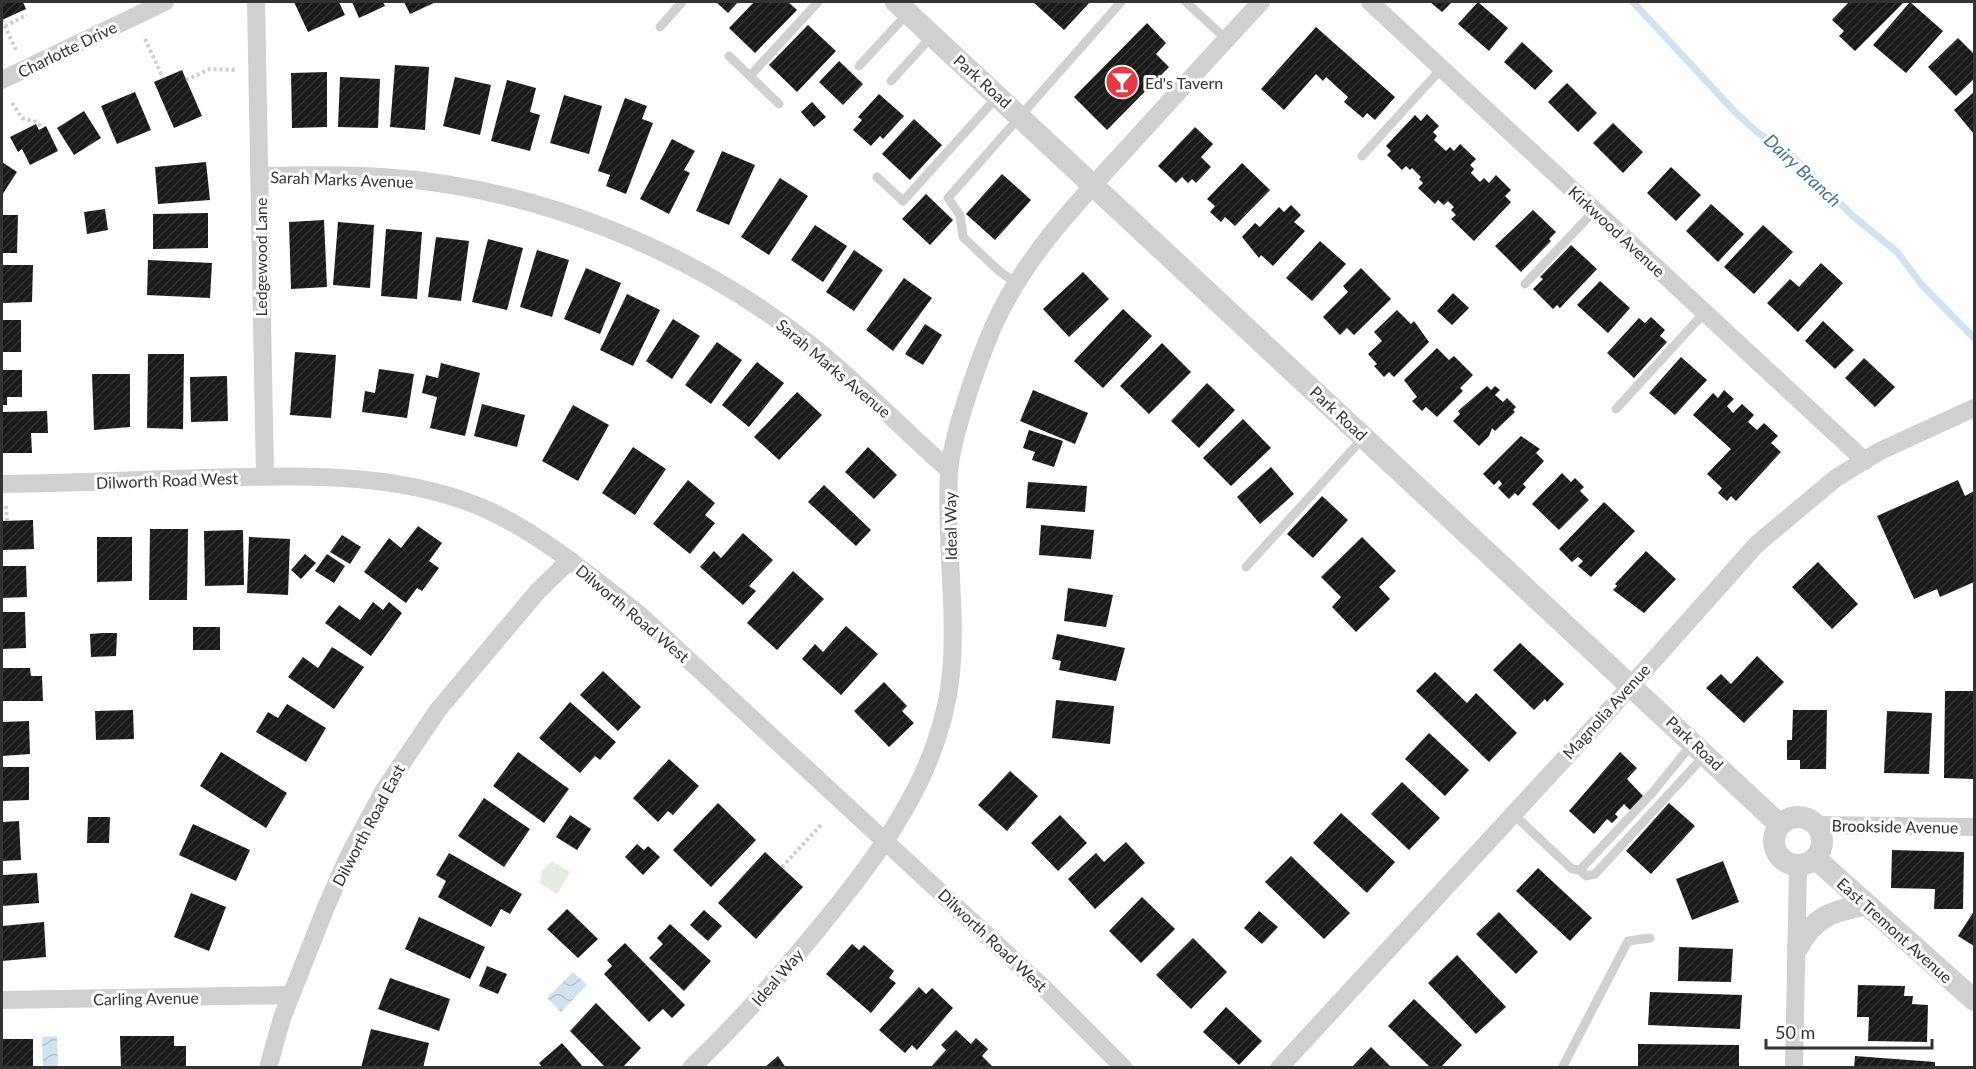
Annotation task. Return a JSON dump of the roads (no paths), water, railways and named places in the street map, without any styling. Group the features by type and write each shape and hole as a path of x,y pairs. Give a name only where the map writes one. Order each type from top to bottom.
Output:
{"street":[{"name":"Charlotte Drive","path":"2,80 165,2"},
{"name":"Ledgewood Lane","path":"256,2 265,477"},
{"name":"Ideal Way","path":"691,1068 779,977 867,869 887,841 916,791 934,746 946,702 954,627 949,470 981,357 1016,282 1053,230 1262,2"},
{"name":"Kirkwood Avenue","path":"1370,2 1865,461"},
{"name":"Park Road","path":"903,6 1780,825"},
{"name":"Sarah Marks Avenue","path":"260,176 384,177 452,186 523,201 626,236 720,283 781,322 869,394 949,470"},
{"name":"Magnolia Avenue","path":"1279,1068 1757,544 1836,478 1865,461 1974,408"},
{"name":"Dilworth Road West","path":"2,484 265,477 359,480 394,484 447,496 496,514 570,560 640,615 1079,1020 1124,1068"},
{"name":"Dilworth Road East","path":"268,1068 291,995 348,857 404,758 438,710 533,597 570,560"},
{"path":"1794,1068 1798,947 1807,862 1823,842 1816,825 1810,820 1795,817 1780,825 1774,842 1776,851 1789,864 1807,862"},
{"name":"Brookside Avenue","path":"1816,825 1974,827"},
{"name":"East Tremont Avenue","path":"1807,862 1865,905 1974,1000"},
{"path":"1798,947 1808,927 1822,918 1845,908 1865,905"},
{"name":"Carling Avenue","path":"2,1000 291,995"}],"lane":[{"path":"660,27 682,2"},
{"path":"750,76 818,2"},
{"path":"1016,282 999,271 963,237 960,215 948,198 1121,2"},
{"path":"1186,2 1226,39"},
{"path":"859,66 903,6"},
{"path":"891,81 933,35"},
{"path":"729,57 779,104"},
{"path":"1362,156 1442,68"},
{"path":"877,177 903,201 999,96"},
{"path":"1525,284 1594,210"},
{"path":"1616,410 1705,312"},
{"path":"1246,567 1365,437"},
{"path":"1580,870 1653,792 1700,748"},
{"path":"1513,814 1572,869 1580,870 1586,876 1595,874 1700,748"},
{"path":"1562,1068 1628,940 1650,938"}],"water":[{"path":"573,972 587,985 561,1012 547,998"},
{"path":"57,1036 58,1067 43,1067 42,1037"}],"waterway":[{"name":"Dairy Branch","path":"1633,2 1734,111 1758,133 1787,151 1853,216 1897,252 1922,285 1974,338"}],"place":[{"name":"Ed's Tavern","path":"1122,82"}]}
